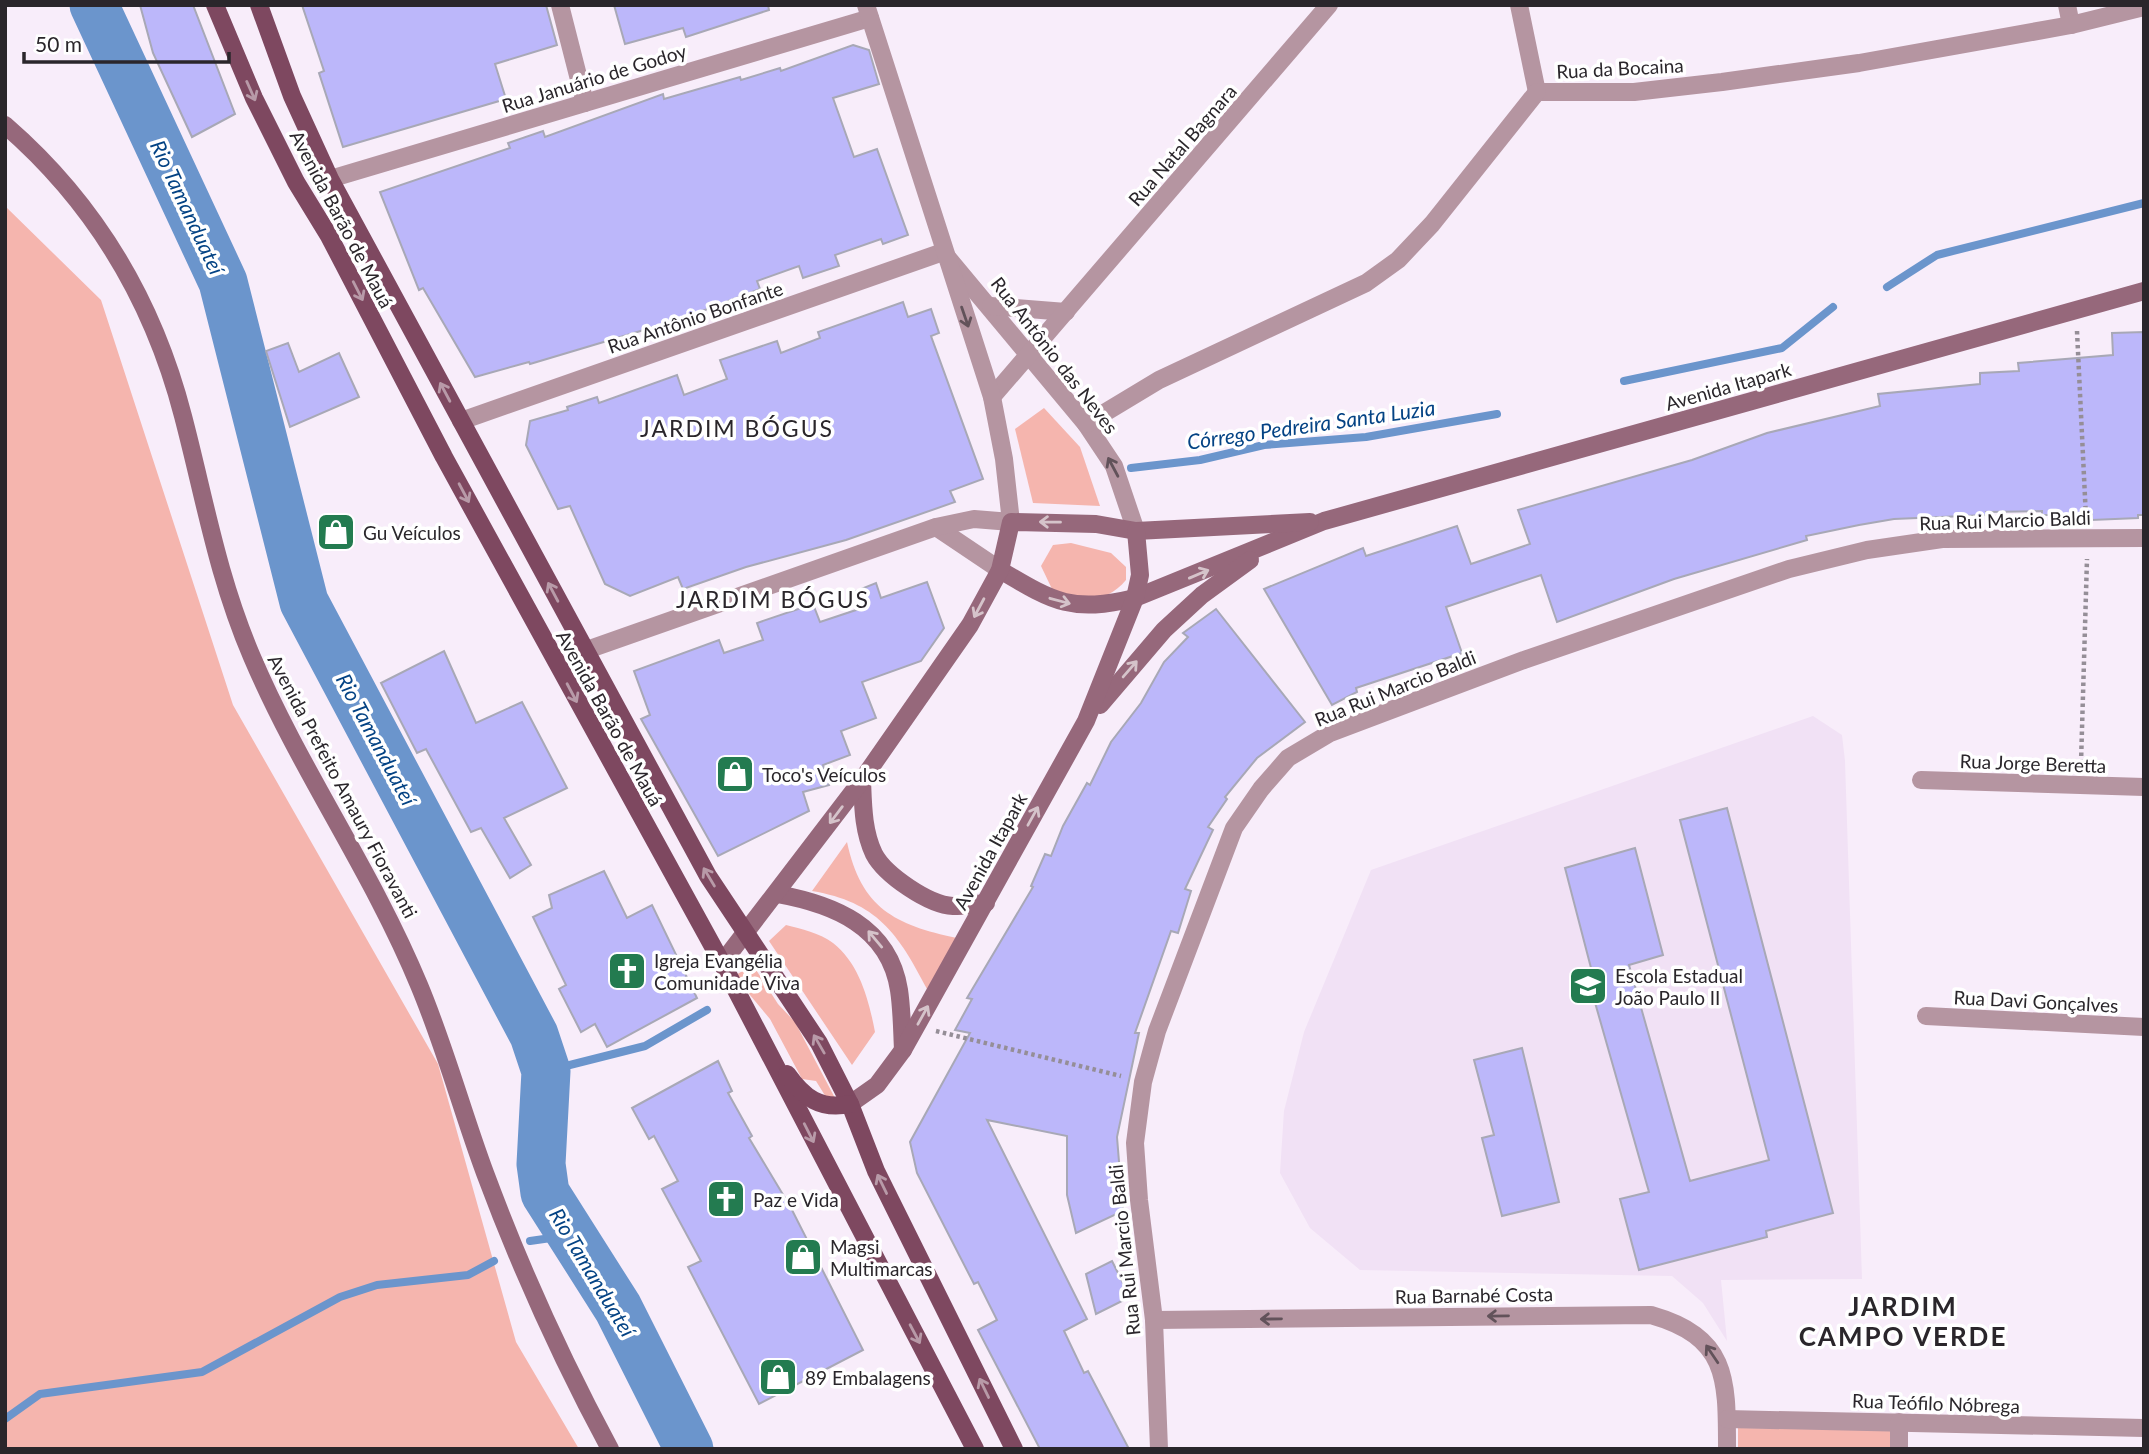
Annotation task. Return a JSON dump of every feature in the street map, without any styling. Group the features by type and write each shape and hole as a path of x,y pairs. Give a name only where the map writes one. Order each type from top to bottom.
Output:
{"main road":[{"name":"Avenida Barão de Mauá","path":"215,5 254,98 296,182 329,236 444,457 722,963 975,1449"},
{"name":"Avenida Barão de Mauá","path":"259,5 292,96 330,179 708,876 819,1042 850,1104 876,1171 1014,1449"},
{"name":"Avenida Prefeito Amaury Fioravanti","path":"5,125 34,149 85,205 119,258 141,303 183,414 203,508 224,584 251,656 282,722 395,929 425,1000 484,1171 517,1254 610,1449"},
{"name":"Avenida Itapark","path":"1000,570 1046,598 1077,606 1106,605 1135,598 1324,521 2144,290"},
{"name":"Avenida Itapark","path":"1012,522 1096,524 1136,531 1324,521"},
{"path":"722,963 862,780 970,625 1000,570 1012,522"},
{"name":"Avenida Itapark","path":"850,1104 877,1085 903,1050 1086,721 1135,598 1140,575 1136,531"},
{"path":"1086,721 1164,630 1202,595 1271,544"},
{"path":"862,780 864,822 875,855 898,881 925,897 951,906 986,903"},
{"path":"777,894 812,901 839,911 866,929 888,956 899,988 903,1050"},
{"path":"758,1034 807,1098 834,1108 850,1104"}],"street":[{"path":"560,5 585,103"},
{"path":"1308,5 1312,26"},
{"name":"Rua Natal Bagnara","path":"992,397 1329,5"},
{"path":"1519,5 1537,92"},
{"path":"2067,5 2071,25"},
{"name":"Rua da Bocaina","path":"1086,424 1159,380 1366,283 1398,260 1432,224 1537,92 1634,92 1859,63 2071,25 2144,7"},
{"name":"Rua Januário de Godoy","path":"330,179 585,103 868,12"},
{"name":"Rua Antônio das Neves","path":"868,12 943,252 992,397 1012,522"},
{"name":"Rua Antônio das Neves","path":"943,252 991,306 1086,424 1114,466 1136,531"},
{"name":"Rua Antônio Bonfante","path":"461,421 943,252"},
{"path":"991,306 1066,312"},
{"path":"584,651 936,527 974,519 1012,522"},
{"path":"936,527 1000,570"},
{"name":"Rua Rui Marcio Baldi","path":"1160,1449 1154,1321 1135,1143 1143,1082 1157,1031 1234,828 1261,789 1288,758 1330,733 1524,660 1789,569 1867,550 1942,539 2144,538"},
{"name":"Rua Jorge Beretta","path":"1922,780 2144,787"},
{"name":"Rua Davi Gonçalves","path":"1926,1016 2144,1027"},
{"name":"Rua Barnabé Costa","path":"1154,1321 1651,1315 1676,1322 1697,1336 1711,1351 1723,1372 1727,1449"},
{"name":"Rua Teófilo Nóbrega","path":"1727,1419 2144,1428"},
{"path":"1899,1422 1899,1449"}],"path":[{"path":"2076,310 2087,538 2081,785"},
{"path":"917,1026 1143,1082"}],"shaded area":[{"path":"5,206 101,300 233,705 438,1064 516,1342 579,1449 5,1449"},
{"path":"1044,408 1080,447 1100,506 1033,503 1015,429"},
{"path":"1071,543 1111,553 1126,567 1126,580 1109,594 1100,597 1082,598 1052,589 1041,566 1053,545"},
{"name":"Escola Estadual João Paulo II","path":"1813,716 1842,735 1845,761 1862,1279 1721,1280 1727,1341 1703,1303 1672,1276 1360,1270 1310,1228 1280,1173 1284,1111 1304,1032 1371,870"},
{"path":"847,842 861,883 884,910 916,927 957,938 927,989 906,952 883,923 853,903 812,891"},
{"path":"786,925 833,943 857,972 870,1008 875,1032 852,1065 769,941"},
{"path":"753,965 778,1004 795,1022 836,1100 829,1102 816,1081 802,1079 770,1019 734,976"},
{"path":"1738,1428 1894,1429 1894,1449 1738,1449"}],"building":[{"path":"140,5 193,5 235,114 192,137 153,53"},
{"path":"302,5 546,5 557,45 495,64 506,99 343,147 319,73 324,71"},
{"path":"614,5 768,5 769,10 686,37 683,28 625,44"},
{"path":"853,45 869,50 879,84 833,98 854,157 877,149 908,235 883,244 881,239 835,255 839,266 803,278 799,266 757,281 760,289 684,318 530,364 529,362 475,377 423,288 419,290 380,192 510,148 508,143 543,131 545,137 663,94 664,99 740,77 741,80 780,68 781,71"},
{"path":"903,302 908,317 931,309 939,333 931,336 983,479 950,491 955,502 846,540 746,567 683,589 678,577 630,596 605,584 570,506 558,509 526,445 530,421 568,410 567,407 597,397 599,403 677,375 684,395 727,379 720,360 777,341 781,353 820,338 818,332"},
{"path":"2144,332 2144,515 2138,515 2138,518 2092,520 2092,515 2042,515 2042,511 1986,512 1987,515 1894,519 1859,525 1806,536 1807,540 1674,579 1557,622 1541,575 1446,607 1462,653 1356,688 1357,692 1332,705 1264,589 1363,548 1366,556 1457,526 1471,564 1530,544 1518,510 1692,460 1767,433 1880,406 1878,394 1980,384 1980,373 2019,371 2018,363 2113,355 2112,333"},
{"path":"288,343 299,372 339,353 359,397 290,427 266,351"},
{"path":"927,582 944,628 921,661 862,682 876,718 841,731 850,755 823,765 829,785 803,792 809,811 718,856 641,719 650,715 634,671 719,640 724,653 763,640 757,623 813,604 820,622 862,608 856,591 876,583 881,598"},
{"path":"1216,609 1305,722 1257,758 1225,797 1227,799 1208,827 1213,830 1185,889 1191,891 1178,933 1171,931 1135,1033 1139,1033 1117,1137 1123,1211 1076,1233 1067,1195 1067,1136 987,1120 1087,1319 1064,1331 1084,1373 1088,1371 1129,1449 1040,1449 978,1330 997,1320 978,1282 974,1284 917,1173 910,1142 970,1033 955,1030 972,999 967,998 1033,887 1031,886 1045,854 1051,856 1063,826 1087,783 1090,785 1111,742 1141,703 1164,662 1188,637 1183,633"},
{"path":"444,651 476,723 522,702 567,788 504,818 531,865 510,878 481,828 471,832 426,749 417,753 381,683"},
{"path":"1727,808 1833,1213 1766,1231 1767,1237 1639,1270 1620,1199 1649,1192 1592,992 1597,991 1565,868 1635,848 1663,955 1629,965 1690,1181 1769,1160 1680,820"},
{"path":"604,871 627,918 652,905 697,998 607,1047 595,1024 581,1032 559,989 566,985 533,917 552,908 549,895"},
{"path":"1522,1048 1559,1202 1502,1216 1482,1138 1494,1135 1474,1060"},
{"path":"718,1061 732,1091 728,1093 752,1136 749,1138 791,1208 863,1350 759,1404 688,1267 701,1261 662,1189 678,1181 654,1136 649,1139 632,1108"},
{"path":"1112,1261 1130,1297 1096,1314 1086,1274"}],"waterway":[{"name":"Rio Tamanduateí","path":"94,5 223,282 304,602 534,1035 546,1071 541,1164 545,1193 618,1308 689,1449"},
{"name":"Córrego Pedreira Santa Luzia","path":"1887,287 1937,255 2144,203"},
{"name":"Córrego Pedreira Santa Luzia","path":"1624,381 1782,348 1833,307"},
{"name":"Córrego Pedreira Santa Luzia","path":"1131,468 1200,460 1264,445 1366,437 1497,414"},
{"name":"Córrego Pedreira Santa Luzia","path":"546,1071 645,1046 707,1010"},
{"path":"530,1241 572,1235"},
{"path":"5,1419 40,1394 202,1372 340,1297 377,1285 468,1275 494,1261"}],"place":[{"name":"Gu Veículos","path":"336,532"},
{"name":"Toco's Veículos","path":"735,774"},
{"name":"Igreja Evangélia Comunidade Viva","path":"627,971"},
{"name":"Escola Estadual João Paulo II","path":"1588,986"},
{"name":"Paz e Vida","path":"726,1199"},
{"name":"Magsi Multimarcas","path":"803,1257"},
{"name":"89 Embalagens","path":"778,1377"}],"district":[{"name":"JARDIM BÓGUS","path":"737,428"},
{"name":"JARDIM BÓGUS","path":"773,599"},
{"name":"JARDIM CAMPO VERDE","path":"1903,1321"}]}
